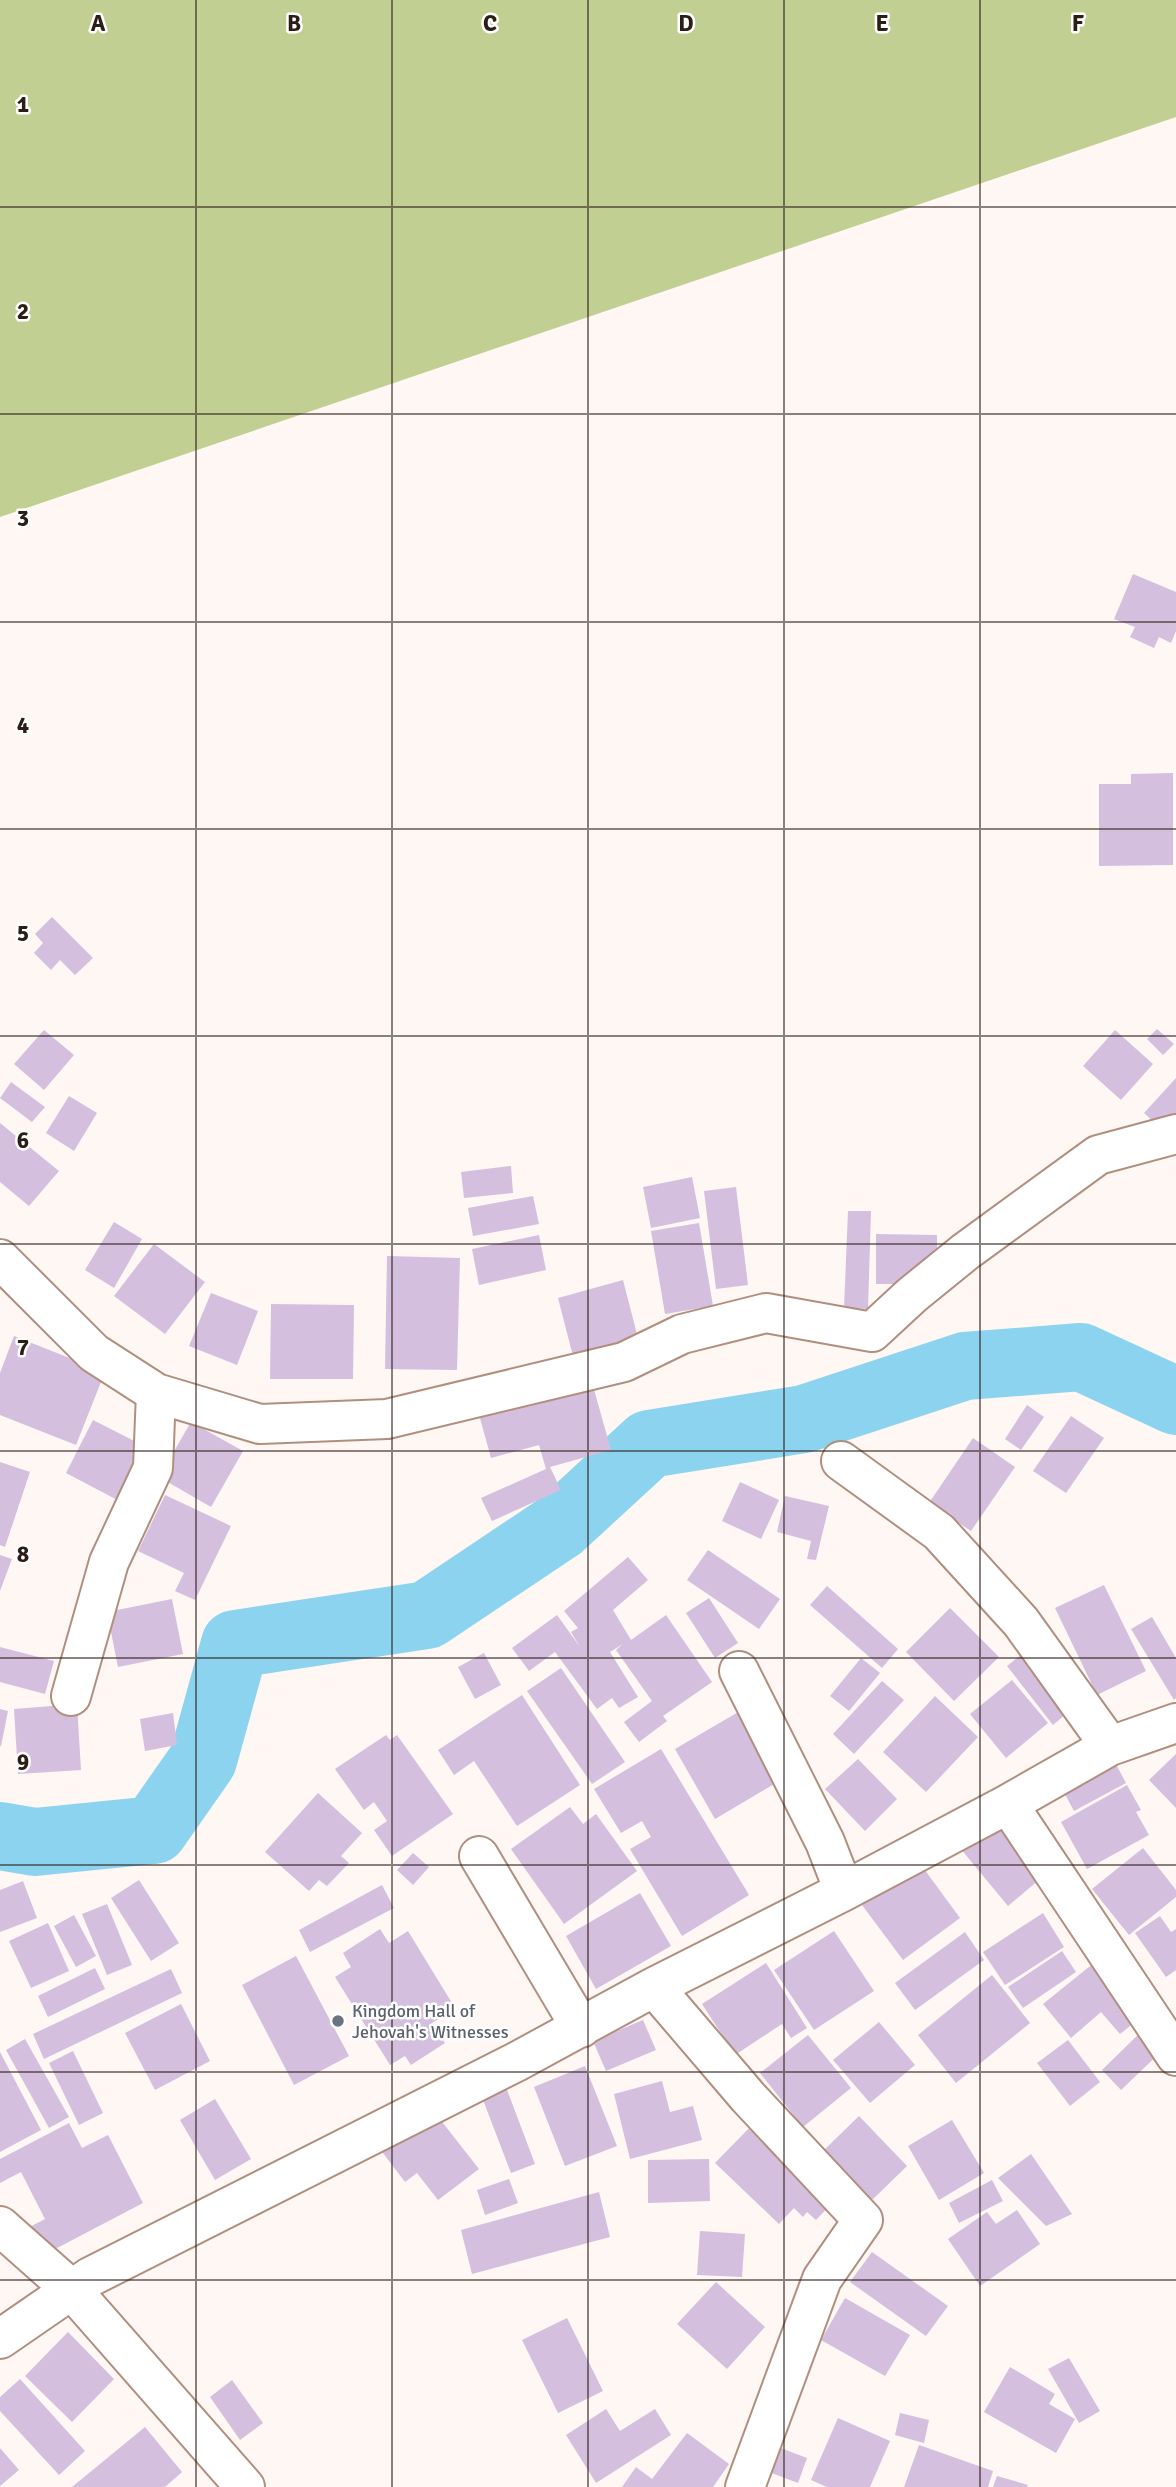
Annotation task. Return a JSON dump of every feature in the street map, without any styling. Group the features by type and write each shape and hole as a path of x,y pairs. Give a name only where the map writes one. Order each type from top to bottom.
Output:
{"street":[{"path":"1,1262 94,1353 156,1393 260,1424 387,1419 624,1362 682,1334 766,1313 872,1332 912,1294 965,1252 1098,1155 1176,1134"},
{"path":"71,1696 109,1562 153,1468 156,1393"},
{"path":"841,1461 939,1532 1021,1622 1110,1746"},
{"path":"739,1671 825,1842 844,1891"},
{"path":"0,2339 71,2289 844,1891 1009,1804 1110,1746 1176,1723"},
{"path":"1009,1804 1176,2056"},
{"path":"480,1856 580,2028"},
{"path":"654,1987 748,2097 863,2220 822,2279 745,2487"},
{"path":"0,2226 71,2289 245,2487"}],"green space":[{"path":"0,0 1176,0 1176,117 0,517"}],"building":[{"path":"1133,574 1176,592 1176,631 1171,643 1159,637 1154,648 1130,637 1135,627 1114,619"},
{"path":"1173,773 1173,865 1099,866 1099,784 1131,784 1131,774"},
{"path":"52,917 93,958 75,975 60,960 51,970 34,953 43,943 35,934"},
{"path":"1157,1029 1174,1044 1163,1055 1147,1039"},
{"path":"44,1030 74,1055 44,1090 14,1064"},
{"path":"1115,1030 1153,1064 1121,1100 1083,1066"},
{"path":"1176,1078 1176,1124 1167,1134 1144,1113"},
{"path":"11,1082 45,1107 32,1122 0,1098"},
{"path":"69,1096 97,1113 74,1151 46,1133"},
{"path":"0,1123 59,1171 29,1206 0,1182"},
{"path":"511,1166 513,1193 464,1198 461,1172"},
{"path":"692,1177 700,1218 651,1228 643,1187"},
{"path":"736,1187 748,1285 716,1289 704,1191"},
{"path":"533,1196 539,1224 473,1236 468,1208"},
{"path":"848,1211 871,1211 868,1309 844,1308"},
{"path":"114,1222 142,1239 114,1288 85,1270"},
{"path":"699,1223 713,1306 665,1314 651,1231"},
{"path":"876,1234 937,1235 937,1270 918,1284 876,1284"},
{"path":"539,1235 546,1270 479,1285 472,1249"},
{"path":"154,1244 205,1282 165,1334 114,1296"},
{"path":"387,1256 460,1258 457,1370 385,1369"},
{"path":"623,1280 639,1342 574,1360 558,1298"},
{"path":"211,1293 258,1311 237,1365 189,1346"},
{"path":"271,1304 354,1305 353,1379 270,1379"},
{"path":"14,1336 105,1372 76,1445 0,1415 0,1373"},
{"path":"591,1379 611,1450 550,1467 561,1490 492,1521 481,1498 546,1469 539,1445 491,1458 478,1411"},
{"path":"1027,1405 1044,1417 1021,1450 1005,1439"},
{"path":"1071,1416 1104,1438 1066,1493 1033,1471"},
{"path":"93,1420 152,1450 125,1504 66,1473"},
{"path":"191,1422 243,1451 211,1507 159,1477"},
{"path":"973,1438 1015,1467 971,1531 929,1503"},
{"path":"0,1462 30,1472 5,1547 0,1545"},
{"path":"740,1482 779,1500 761,1539 722,1521"},
{"path":"165,1495 231,1526 195,1600 175,1591 184,1573 138,1551"},
{"path":"785,1496 829,1506 816,1560 807,1559 811,1541 777,1532"},
{"path":"708,1550 780,1599 759,1629 687,1580"},
{"path":"0,1555 12,1559 0,1591"},
{"path":"628,1557 648,1580 613,1610 631,1640 666,1615 712,1682 663,1716 667,1721 639,1742 624,1722 652,1701 616,1650 623,1644 610,1652 638,1697 619,1708 612,1698 597,1709 555,1652 529,1671 512,1648 557,1615 580,1647 571,1632 578,1628 564,1611"},
{"path":"1104,1585 1146,1671 1097,1695 1055,1608"},
{"path":"827,1586 898,1649 882,1668 810,1605"},
{"path":"709,1598 738,1643 715,1658 686,1613"},
{"path":"172,1599 183,1654 118,1667 107,1612"},
{"path":"950,1608 999,1657 954,1701 906,1652"},
{"path":"1152,1617 1176,1658 1174,1700 1131,1629"},
{"path":"0,1647 54,1661 45,1694 0,1682"},
{"path":"1027,1650 1072,1709 1053,1725 1007,1666"},
{"path":"484,1653 501,1685 475,1699 458,1667"},
{"path":"861,1658 880,1673 849,1711 830,1696"},
{"path":"561,1668 625,1762 592,1784 527,1691"},
{"path":"1012,1680 1048,1723 1006,1758 970,1714"},
{"path":"882,1681 904,1700 854,1754 833,1734"},
{"path":"522,1695 580,1785 517,1826 474,1761 454,1775 438,1750"},
{"path":"935,1696 978,1737 926,1792 883,1752"},
{"path":"77,1704 81,1770 18,1774 14,1709"},
{"path":"0,1709 8,1711 1,1746 0,1746"},
{"path":"740,1711 781,1780 715,1819 675,1749"},
{"path":"173,1713 177,1745 145,1751 140,1719"},
{"path":"386,1735 390,1740 397,1735 453,1814 392,1856 374,1830 387,1821 374,1802 364,1810 335,1769"},
{"path":"661,1749 749,1895 682,1936 630,1849 651,1837 642,1821 621,1833 594,1789"},
{"path":"1176,1754 1176,1808 1149,1780"},
{"path":"1111,1755 1126,1783 1074,1811 1059,1783"},
{"path":"858,1759 897,1799 865,1831 825,1789"},
{"path":"1127,1785 1141,1810 1136,1812 1149,1835 1087,1869 1061,1822"},
{"path":"318,1793 362,1833 341,1856 349,1863 327,1886 319,1880 309,1891 265,1852"},
{"path":"570,1807 583,1824 596,1814 637,1871 564,1924 511,1849"},
{"path":"996,1818 1045,1875 1008,1906 960,1848"},
{"path":"1143,1848 1176,1890 1176,1897 1129,1935 1092,1889"},
{"path":"413,1853 429,1867 413,1885 397,1870"},
{"path":"919,1862 960,1918 903,1960 862,1905"},
{"path":"139,1880 179,1943 151,1961 111,1898"},
{"path":"23,1881 37,1918 0,1932 0,1890"},
{"path":"382,1885 394,1908 310,1952 299,1930"},
{"path":"640,1893 671,1946 596,1989 566,1936"},
{"path":"107,1904 132,1965 107,1975 82,1914"},
{"path":"1043,1913 1064,1947 1005,1985 983,1952"},
{"path":"74,1915 96,1956 76,1967 54,1926"},
{"path":"1160,1916 1171,1932 1176,1929 1176,1970 1166,1977 1135,1933"},
{"path":"48,1923 69,1971 31,1988 9,1941"},
{"path":"380,1929 389,1943 408,1931 455,2008 432,2023 445,2043 411,2065 405,2056 390,2065 335,1977 351,1967 343,1953"},
{"path":"834,1931 874,1991 814,2030 774,1970"},
{"path":"965,1932 984,1960 915,2010 895,1983"},
{"path":"1062,1951 1076,1972 1023,2008 1008,1987"},
{"path":"296,1956 349,2056 294,2085 242,1985"},
{"path":"1100,1958 1146,2013 1120,2034 1101,2012 1071,2038 1043,2004"},
{"path":"766,1963 807,2028 791,2038 782,2024 735,2055 702,2004"},
{"path":"95,1968 105,1989 48,2017 38,1996"},
{"path":"171,1969 182,1993 44,2059 33,2034"},
{"path":"992,1975 1030,2023 956,2083 918,2035"},
{"path":"181,2004 210,2061 155,2090 125,2033"},
{"path":"643,2020 656,2050 606,2071 593,2041"},
{"path":"879,2022 915,2065 870,2103 833,2060"},
{"path":"1146,2027 1166,2047 1121,2090 1102,2070"},
{"path":"808,2035 851,2088 803,2127 760,2073"},
{"path":"25,2039 69,2117 49,2128 6,2050"},
{"path":"1068,2040 1100,2082 1070,2106 1037,2063"},
{"path":"73,2051 103,2113 79,2125 49,2063"},
{"path":"0,2052 41,2130 0,2152"},
{"path":"585,2066 617,2146 565,2166 534,2087"},
{"path":"662,2081 670,2112 693,2106 702,2140 630,2159 614,2094"},
{"path":"504,2082 535,2164 511,2173 480,2092"},
{"path":"215,2099 251,2159 215,2180 180,2120"},
{"path":"432,2109 479,2169 438,2200 417,2173 405,2182 380,2149"},
{"path":"859,2116 907,2166 870,2202 821,2153"},
{"path":"757,2120 837,2198 816,2220 807,2212 803,2217 794,2208 779,2224 715,2163"},
{"path":"952,2120 984,2173 939,2200 908,2146"},
{"path":"69,2123 82,2148 108,2135 143,2203 38,2258 24,2230 45,2219 21,2172 0,2183 0,2159"},
{"path":"1031,2154 1072,2214 1046,2226 998,2178"},
{"path":"709,2159 710,2201 648,2203 648,2160"},
{"path":"509,2179 518,2203 485,2215 477,2190"},
{"path":"992,2180 1003,2201 959,2223 949,2203"},
{"path":"599,2192 610,2237 472,2274 461,2230"},
{"path":"1017,2210 1040,2244 980,2286 948,2239 987,2212 996,2224"},
{"path":"700,2231 745,2234 742,2277 697,2275"},
{"path":"872,2252 948,2306 926,2336 850,2282"},
{"path":"716,2282 765,2327 727,2369 677,2324"},
{"path":"845,2298 910,2335 885,2376 821,2340"},
{"path":"567,2318 603,2391 558,2413 522,2340"},
{"path":"68,2332 114,2379 72,2422 25,2376"},
{"path":"1069,2358 1100,2411 1079,2423 1048,2369"},
{"path":"1010,2367 1055,2394 1049,2404 1075,2419 1056,2453 984,2412"},
{"path":"20,2379 85,2451 59,2475 0,2411 0,2397"},
{"path":"232,2380 263,2423 240,2440 210,2397"},
{"path":"606,2409 620,2431 655,2409 671,2435 596,2483 566,2435"},
{"path":"900,2413 929,2420 924,2443 895,2435"},
{"path":"838,2418 890,2441 870,2487 827,2487 811,2480"},
{"path":"145,2427 182,2472 165,2487 72,2487"},
{"path":"687,2433 729,2464 713,2487 622,2487 636,2467 652,2479"},
{"path":"919,2445 993,2471 988,2487 904,2487"},
{"path":"778,2447 807,2458 798,2483 769,2472"},
{"path":"0,2448 19,2470 0,2486"},
{"path":"997,2476 1028,2485 993,2487"}],"waterway":[{"path":"0,1836 35,1842 154,1830 203,1760 235,1644 427,1615 560,1526 649,1444 804,1419 965,1366 1081,1357 1176,1401"}],"place":[{"name":"Kingdom Hall of Jehovah's Witnesses","path":"338,2021"}]}
